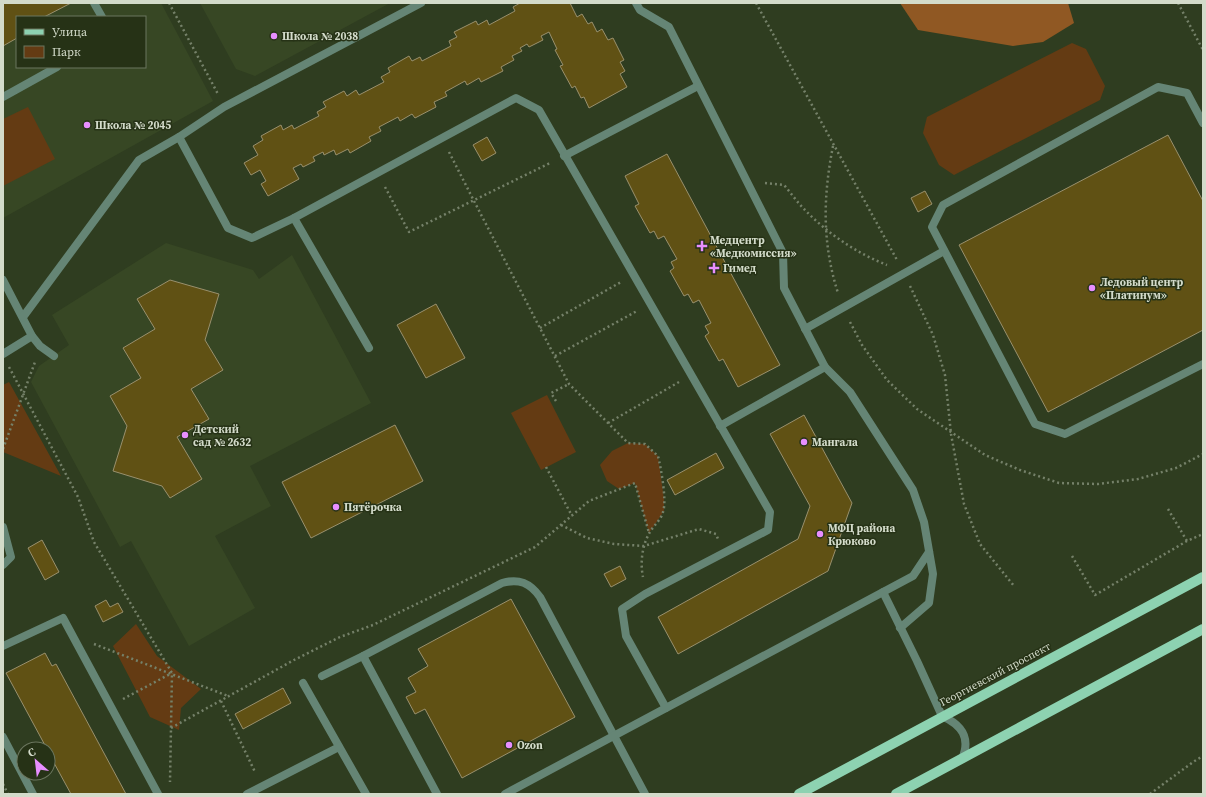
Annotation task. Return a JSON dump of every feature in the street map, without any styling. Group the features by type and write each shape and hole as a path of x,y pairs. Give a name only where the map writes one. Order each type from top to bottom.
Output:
{"main road":[{"name":"Георгиевский проспект","path":"799,794 1203,577"},
{"path":"896,794 1203,629"}],"street":[{"path":"94,3 101,16"},
{"path":"22,317 139,160 179,137 224,107 421,3"},
{"path":"636,3 640,10 669,28 783,253 784,288 826,367 850,392 914,490 924,522 933,574 929,603 900,628"},
{"path":"3,97 55,68"},
{"path":"564,156 698,86"},
{"path":"1203,123 1187,92 1158,87 944,205 932,227 1035,424 1065,434 1203,364"},
{"path":"179,137 228,228 252,238 294,218 442,136 516,98 539,110 564,156 770,512 768,530 645,594 622,609 626,636 666,708"},
{"path":"294,218 369,348"},
{"path":"806,329 904,272 944,251"},
{"path":"3,280 32,336 40,346 54,356"},
{"path":"3,354 32,336"},
{"path":"720,426 826,367"},
{"path":"3,527 11,557 3,565"},
{"path":"505,794 913,576 929,552"},
{"path":"322,676 502,583 511,580 522,582 533,588 540,597 645,794"},
{"path":"883,592 942,716 959,726 963,732 966,741 966,750 962,759"},
{"path":"3,646 63,618 158,794"},
{"path":"363,656 437,794"},
{"path":"303,682 366,794"},
{"path":"3,737 33,794"},
{"path":"247,794 339,747"}],"path":[{"path":"169,3 224,107"},
{"path":"1178,3 1203,50"},
{"path":"442,136 569,384 628,443 645,444 658,456 664,499 664,511 650,533 644,546 641,567 645,594"},
{"path":"833,146 828,174 825,208 826,242 832,275 843,308 862,346 887,380 917,409 951,434 985,455 1059,484 1098,484 1138,479 1176,468 1203,454"},
{"path":"378,172 409,232 564,156"},
{"path":"746,181 784,185 804,209 850,246 874,260 904,272"},
{"path":"540,328 634,276"},
{"path":"555,356 649,303"},
{"path":"3,449 40,346"},
{"path":"6,362 78,497 94,542 172,673 170,787"},
{"path":"608,423 691,375"},
{"path":"556,401 551,393 569,384"},
{"path":"546,468 572,516"},
{"path":"171,728 340,636 374,625 535,547 589,501 635,482 650,533"},
{"path":"1168,509 1187,541"},
{"path":"561,525 587,538 614,544 644,546 699,529 716,534 725,552"},
{"path":"1072,556 1095,595 1187,541 1203,534"},
{"path":"72,635 228,696"},
{"path":"110,706 172,673"},
{"path":"220,700 262,786"},
{"path":"1150,794 1203,756"},
{"path":"3,784 8,794"}],"shaded area":[{"name":"Школа № 2045","path":"3,3 161,3 213,101 3,218"},
{"name":"Школа № 2038","path":"200,3 390,3 255,76 236,69"},
{"path":"900,3 1068,3 1074,23 1043,42 1013,46 918,30"},
{"name":"Детский сад № 2632","path":"166,243 253,270 259,279 292,255 371,403 250,466 271,506 215,536 255,608 189,646 131,541 120,547 31,382 39,366 69,345 52,315"}],"green space":[{"path":"1072,43 1086,49 1105,86 1100,100 954,175 939,165 923,133 927,117"},
{"path":"28,107 55,159 3,186 3,119"},
{"path":"9,382 61,476 3,452 3,385"},
{"path":"547,395 576,452 541,470 511,413"},
{"path":"628,443 645,444 658,456 664,499 664,511 649,533 635,483 619,489 607,481 600,465 612,451"},
{"path":"136,624 157,656 201,689 181,708 179,730 150,717 113,646"}],"building":[{"path":"3,3 71,3 46,16 16,16 16,39 3,46"},
{"path":"520,3 570,3 577,17 582,14 588,24 592,22 597,32 602,29 608,40 613,38 624,60 620,62 625,71 620,74 627,87 589,108 584,97 581,98 575,86 572,88 560,66 563,65 555,50 557,49 549,32 541,36 543,40 529,47 527,44 520,48 522,51 512,56 514,60 501,67 503,71 481,82 479,78 467,85 465,81 445,92 447,96 434,102 436,107 415,118 412,114 400,121 398,117 379,127 381,131 369,137 371,141 350,153 348,149 336,155 334,150 324,155 323,152 313,157 315,161 303,167 301,164 293,168 299,179 268,196 261,184 266,181 260,170 251,175 244,163 258,155 253,146 263,140 261,136 281,125 283,130 292,125 294,129 319,116 317,112 326,107 323,102 344,91 347,96 356,90 359,95 384,82 381,77 390,72 388,68 409,56 412,61 420,57 422,61 451,46 449,41 457,37 454,32 476,21 478,25 487,20 489,25 515,11 513,7"},
{"name":"Ледовый центр «Платинум»","path":"1168,135 1203,201 1203,330 1048,412 959,245"},
{"path":"487,137 496,153 482,161 473,145"},
{"path":"667,154 780,365 738,387 723,359 719,361 705,336 709,333 705,326 711,323 699,300 693,303 688,294 684,296 670,271 674,268 671,262 677,259 664,236 658,239 654,231 650,233 635,206 639,204 625,176"},
{"path":"925,191 932,204 918,212 911,198"},
{"path":"170,280 219,294 205,340 223,370 191,389 209,419 177,437 202,479 170,498 162,486 113,471 127,426 110,396 141,378 123,348 155,329 137,299"},
{"path":"436,304 465,358 426,378 397,325"},
{"path":"804,415 852,503 828,571 678,654 658,617 798,539 810,506 770,434"},
{"path":"395,425 423,481 311,538 282,482"},
{"path":"716,453 724,468 675,495 667,480"},
{"path":"42,540 59,572 45,580 28,548"},
{"path":"620,566 626,579 611,587 604,574"},
{"path":"511,599 575,717 462,778 425,709 415,714 406,697 416,692 408,678 428,666 418,649"},
{"path":"106,600 110,607 118,603 123,612 103,622 95,606"},
{"path":"45,653 52,666 56,664 126,794 71,794 56,767 56,741 43,741 6,673"},
{"path":"283,688 291,703 243,729 235,714"}],"place":[{"name":"Школа № 2038","path":"274,36"},
{"name":"Школа № 2045","path":"87,125"},
{"name":"Медцентр «Медкомиссия»","path":"702,246"},
{"name":"Гимед","path":"714,268"},
{"name":"Ледовый центр «Платинум»","path":"1092,288"},
{"name":"Детский сад № 2632","path":"185,435"},
{"name":"Мангала","path":"804,442"},
{"name":"Пятёрочка","path":"336,507"},
{"name":"МФЦ района Крюково","path":"820,534"},
{"name":"Ozon","path":"509,745"}]}
